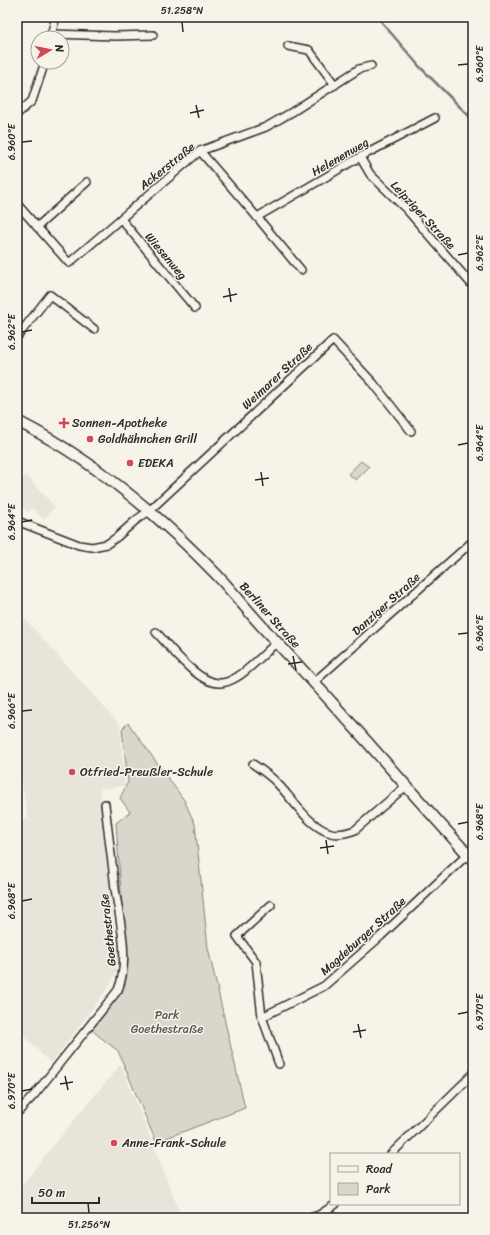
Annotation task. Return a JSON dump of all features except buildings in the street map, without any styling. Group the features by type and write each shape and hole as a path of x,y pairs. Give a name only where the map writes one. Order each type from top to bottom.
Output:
{"main road":[{"name":"Berliner Straße","path":"17,421 59,444 97,469 149,511 216,574 470,857"}],"street":[{"path":"53,30 56,17"},
{"path":"70,36 153,35"},
{"path":"288,46 309,50 335,85"},
{"name":"Ackerstraße","path":"17,204 68,263 200,151 266,127 359,69 371,66"},
{"path":"17,114 32,101 42,70"},
{"name":"Helenenweg","path":"257,217 360,157 435,118"},
{"path":"200,151 301,270"},
{"name":"Leipziger Straße","path":"360,157 370,174 407,210 473,286"},
{"path":"37,227 87,182"},
{"name":"Wiesenweg","path":"121,219 195,308"},
{"path":"17,337 50,295 94,329"},
{"name":"Weimarer Straße","path":"149,511 333,340 374,384 411,431"},
{"path":"17,521 79,545 92,548 107,544 118,537 136,520 149,511"},
{"name":"Danziger Straße","path":"314,682 473,541"},
{"path":"156,632 194,672 202,678 219,683 229,681 238,676 277,642"},
{"path":"253,764 275,780 313,823 324,831 331,833 346,833 355,830 406,786"},
{"name":"Goethestraße","path":"17,1113 35,1094 118,990 122,981 124,967 122,939 105,804"},
{"name":"Magdeburger Straße","path":"262,1017 324,986 470,857"},
{"path":"271,905 237,936 256,962 262,1017 279,1064"},
{"path":"392,1153 473,1074"},
{"path":"310,1218 319,1215 334,1205"}],"shaded area":[{"path":"26,475 55,507 44,519 32,508 27,512 17,502 17,483"},
{"name":"Otfried-Preußler-Schule","path":"17,611 120,725 125,786 100,789 111,904 118,952 117,970 110,985 51,1064 17,1029 17,820 28,819 17,757"},
{"name":"Anne-Frank-Schule","path":"121,1064 182,1218 17,1218 17,1191"}],"green space":[{"path":"361,461 369,467 356,480 348,474"},
{"name":"Park Goethestraße","path":"128,723 184,800 195,824 208,948 245,1108 156,1142 118,1051 89,1028 125,982 126,961 116,823 130,812 120,798 128,782 122,729"}],"waterway":[{"path":"375,17 380,20 419,66 473,120"}],"place":[{"name":"Sonnen-Apotheke","path":"64,423"},
{"name":"Goldhähnchen Grill","path":"90,439"},
{"name":"EDEKA","path":"130,463"},
{"name":"Otfried-Preußler-Schule","path":"72,772"},
{"name":"Anne-Frank-Schule","path":"114,1143"}]}
